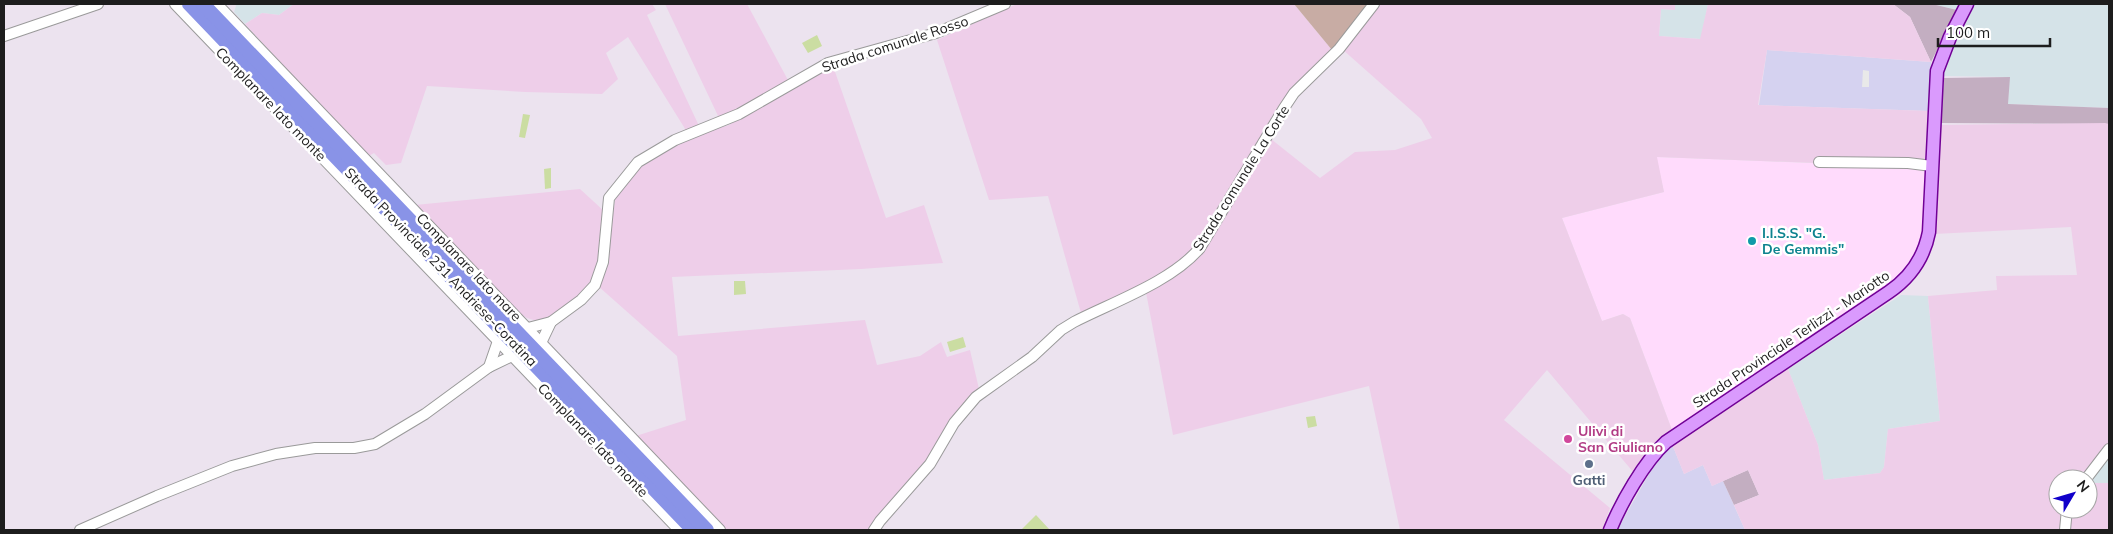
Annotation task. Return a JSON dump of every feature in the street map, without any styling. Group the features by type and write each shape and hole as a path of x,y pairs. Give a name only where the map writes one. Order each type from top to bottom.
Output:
{"highway":[{"name":"Strada Provinciale 231 Andriese-Coratina","path":"189,4 693,530"},
{"name":"Strada Provinciale 231 Andriese-Coratina","path":"203,4 707,530"}],"main road":[{"name":"Strada Provinciale Terlizzi - Mariotto","path":"1610,530 1635,483 1656,452 1666,442 1889,292 1908,277 1919,261 1928,237 1937,71 1950,37 1967,4"}],"street":[{"path":"4,36 98,4"},
{"name":"Complanare lato monte","path":"175,4 679,530"},
{"name":"Complanare lato mare","path":"217,4 720,530"},
{"name":"Strada comunale Rosso","path":"528,328 551,322 581,300 596,285 604,262 609,198 638,162 675,140 738,114 828,63 936,33 1005,4"},
{"name":"Strada comunale La Corte","path":"874,530 880,520 936,456 954,423 976,397 1032,357 1068,326 1172,273 1193,256 1200,248 1294,93 1339,49 1374,4"},
{"path":"1819,162 1908,163 1932,166"},
{"name":"Strada comunale Rosso","path":"541,343 551,322"},
{"path":"489,367 498,341"},
{"path":"80,530 232,466 276,454 316,448 354,448 375,444 426,414 489,367 512,356"},
{"path":"2093,469 2109,448"}],"shaded area":[{"path":"235,4 294,4 279,15 262,13 245,24 234,12"},
{"path":"294,4 652,4 656,10 647,15 700,128 687,132 628,37 606,53 618,79 602,94 525,92 427,86 401,163 386,165 374,153 367,157 245,24 262,13 279,15"},
{"path":"665,4 747,4 789,82 720,120"},
{"path":"1017,4 1294,4 1332,50 1301,80 1206,230 1187,256 1165,274 1081,313 1048,196 989,200 937,40"},
{"path":"1294,4 1367,4 1332,50"},
{"path":"1378,4 1675,4 1675,10 1661,9 1659,36 1700,39 1708,4 1893,4 1910,17 1931,62 1767,50 1758,105 1929,111 1926,169 1919,167 1657,157 1664,192 1562,218 1602,321 1623,314 1630,318 1672,430 1655,444 1634,473 1547,370 1504,420 1610,508 1602,530 1400,530 1369,386 1173,435 1145,287 1186,263 1271,139 1320,178 1355,152 1395,150 1432,138 1421,119 1342,49"},
{"path":"1675,4 1708,4 1701,39 1659,36 1661,9 1675,10"},
{"path":"1893,4 1932,4 1957,10 1931,62 1910,17"},
{"path":"1932,4 1960,4 1957,10"},
{"path":"1967,4 2109,4 2109,108 2008,104 2009,77 1942,76"},
{"path":"817,35 822,46 808,53 802,43"},
{"path":"1767,50 1931,62 1929,111 1759,105"},
{"path":"833,66 886,218 924,205 943,263 861,269 672,277 678,336 865,320 877,365 920,356 941,342 947,357 970,350 979,389 944,432 924,465 870,530 726,530 636,436 686,420 677,356 598,286 604,273 616,195 646,161 699,134 729,125 790,87"},
{"path":"1863,70 1869,71 1869,87 1862,87"},
{"path":"2010,77 2008,104 2109,108 2109,124 1940,123 1944,78"},
{"path":"523,114 530,115 525,138 519,137"},
{"path":"2109,124 2109,449 2094,469 2048,469 2048,519 2098,519 2098,483 2109,483 2109,530 1745,530 1734,505 1759,495 1748,470 1712,486 1703,465 1684,474 1672,444 1774,375 1788,369 1818,445 1824,480 1880,473 1884,467 1888,429 1940,421 1928,296 1997,290 1996,276 2077,275 2071,227 1934,234 1940,125"},
{"path":"1656,157 1919,167 1926,169 1923,234 1912,262 1896,281 1672,430 1630,318 1623,314 1602,321 1562,218 1664,192"},
{"path":"551,168 551,188 545,189 544,169"},
{"path":"580,189 604,211 596,272 587,289 549,319 537,321 519,313 415,205"},
{"path":"734,281 745,281 746,294 734,295"},
{"path":"1901,295 1928,296 1940,421 1888,429 1884,467 1880,473 1824,480 1818,445 1788,369"},
{"path":"963,337 966,347 950,352 947,342"},
{"path":"1315,416 1317,426 1308,428 1306,417"},
{"path":"1672,444 1684,474 1703,465 1712,486 1723,481 1745,530 1617,530 1653,467"},
{"path":"2109,449 2109,483 2098,483 2097,469"},
{"path":"1748,470 1759,495 1734,505 1723,481"},
{"path":"1036,515 1050,530 1021,530"}],"place":[{"name":"I.I.S.S. \"G. De Gemmis\"","path":"1752,241"},
{"name":"Ulivi di San Giuliano","path":"1568,439"},
{"name":"Gatti","path":"1589,464"}]}
